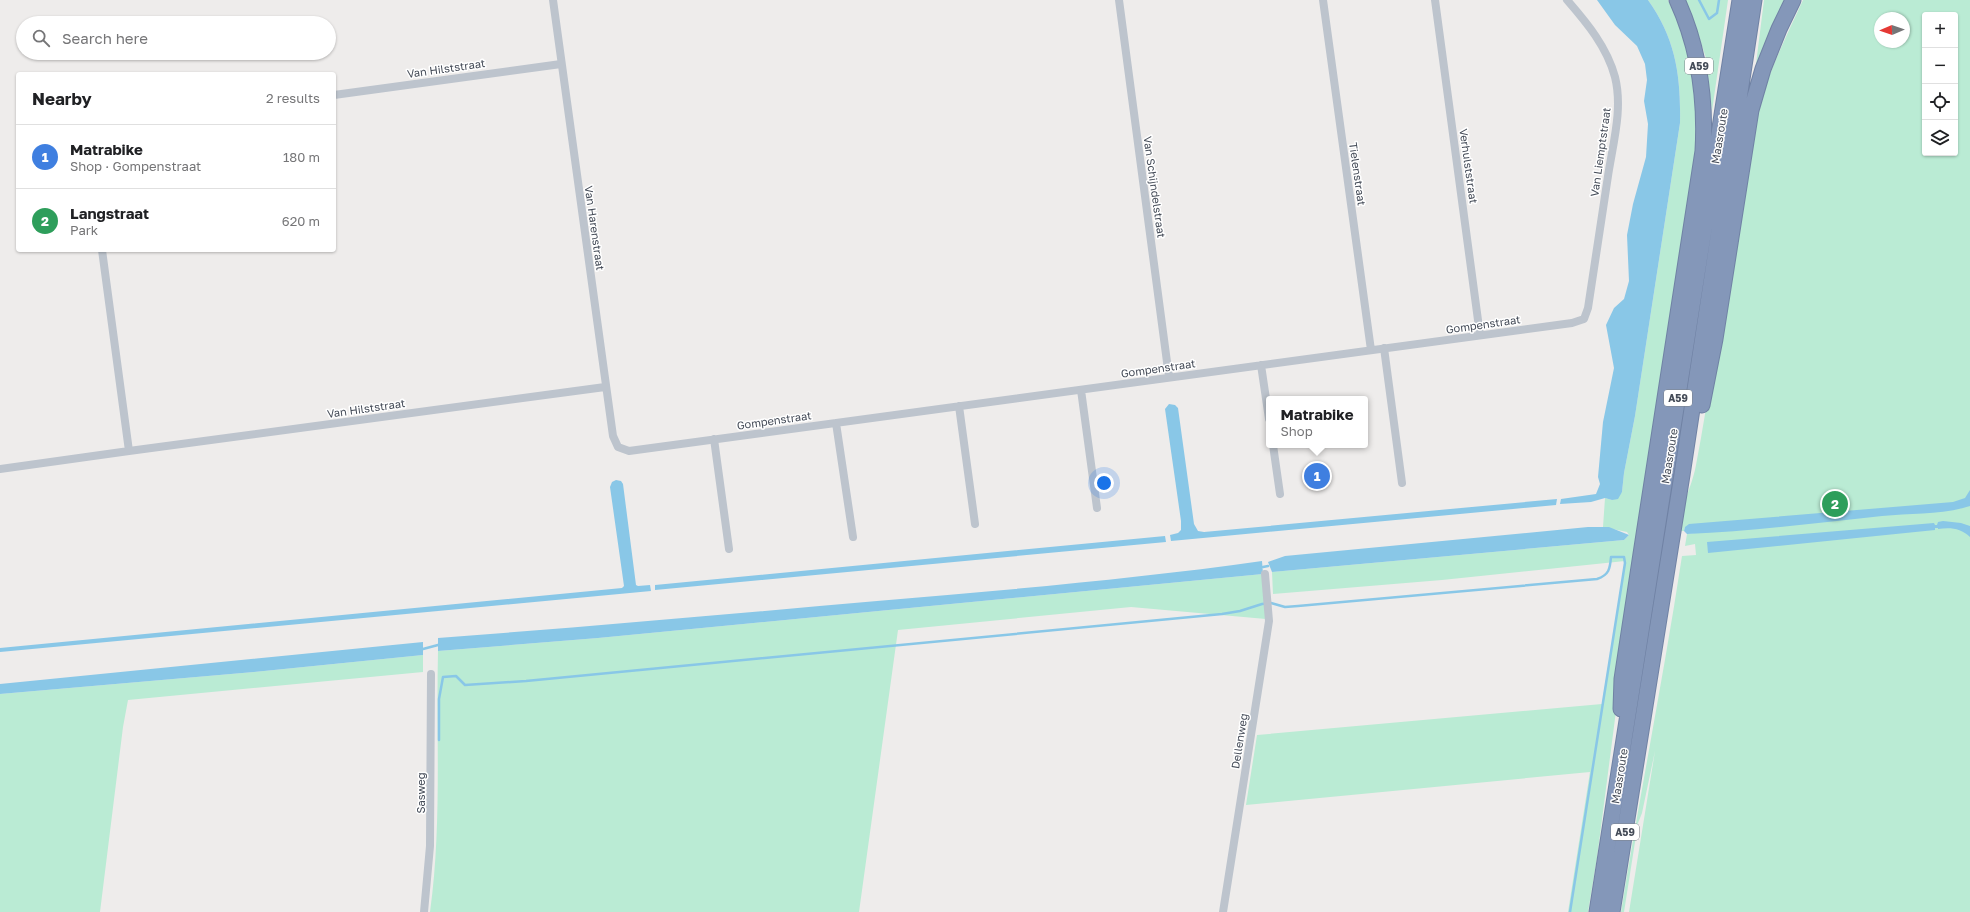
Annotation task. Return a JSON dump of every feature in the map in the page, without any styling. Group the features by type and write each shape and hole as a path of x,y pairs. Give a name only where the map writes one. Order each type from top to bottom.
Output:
{"highway":[{"name":"A59","path":"1615,797 1622,679 1703,151 1704,115 1700,72 1692,36 1677,0"},
{"name":"Maasroute","path":"1598,912 1740,0"},
{"name":"Maasroute","path":"1612,912 1682,475 1754,0"},
{"name":"A59","path":"1682,475 1703,403 1752,110 1763,70 1778,29 1793,0"}],"street":[{"name":"Van Harenstraat","path":"553,0 612,436 618,447 629,451"},
{"name":"Van Schijndelstraat","path":"1119,0 1169,378"},
{"name":"Tielenstraat","path":"1324,0 1371,350"},
{"name":"Verhulststraat","path":"1435,0 1480,335"},
{"name":"Van Liemptstraat","path":"1567,0 1584,19 1605,50 1615,76 1618,92 1616,127 1588,308 1584,319"},
{"name":"Van Hilststraat","path":"336,95 561,64"},
{"path":"102,252 129,451"},
{"name":"Gompenstraat","path":"629,451 1572,323 1584,319"},
{"path":"1384,348 1402,483"},
{"path":"1261,365 1266,399"},
{"name":"Van Hilststraat","path":"0,469 605,387"},
{"path":"1081,390 1097,508"},
{"path":"959,406 975,524"},
{"path":"836,423 853,537"},
{"path":"714,439 728,549"},
{"path":"1273,448 1280,494"},
{"name":"Dellenweg","path":"1223,912 1268,629 1265,574"},
{"name":"Sasweg","path":"424,912 430,846 431,674"}],"green space":[{"path":"1648,0 1668,0 1682,30 1689,50 1696,98 1695,163 1631,595 1597,858 1588,912 1568,912 1590,772 1246,805 1257,735 1602,704 1625,561 1442,580 1273,594 1272,572 1624,540 1629,535 1627,532 1603,527 1605,498 1612,500 1622,492 1680,123 1678,74 1675,59 1665,29"},
{"path":"1683,0 1728,0 1712,111 1706,58 1694,22"},
{"path":"1764,0 1784,0 1768,36 1754,80"},
{"path":"1803,0 1970,0 1970,912 1629,912 1655,751 1642,813 1638,823 1624,912 1621,912 1668,645 1682,556 1696,555 1695,544 1685,546 1687,534 1695,533 1685,527 1684,531 1676,531 1696,465 1711,377 1730,243 1746,155 1761,98 1778,55"},
{"path":"1263,574 1266,619 1131,607 898,630 859,912 430,912 434,880 437,815 438,651 598,638"},
{"path":"423,655 423,672 128,700 123,727 100,912 0,912 0,694 254,672"}],"water":[{"path":"1597,0 1648,0 1665,29 1675,59 1678,74 1680,123 1622,492 1618,499 1612,500 1605,498 1591,502 1560,504 1561,499 1596,494 1600,484 1598,477 1603,422 1614,368 1606,325 1614,308 1624,299 1629,281 1627,235 1633,204 1646,157 1648,124 1644,101 1647,80 1645,64 1637,46 1615,25"},
{"path":"1169,404 1175,405 1178,408 1194,524 1198,531 1204,532 1557,499 1556,505 1171,541 1170,535 1178,533 1181,530 1181,521 1165,409"},
{"path":"616,480 621,481 623,484 636,585 650,585 651,591 0,652 0,648 622,588 624,586 610,487 612,482"},
{"path":"1970,490 1970,506 1949,511 1882,516 1736,531 1687,534 1684,531 1685,527 1689,524 1953,502 1965,498"},
{"path":"1943,521 1961,523 1970,526 1970,537 1967,534 1955,529 1935,528 1935,530 1708,553 1707,542 1934,523 1937,525 1938,522"},
{"path":"1588,527 1609,527 1629,535 1624,540 1272,572 1268,562 1285,556"},
{"path":"1165,536 1166,542 655,590 655,585"},
{"path":"1262,561 1263,574 598,638 438,651 438,638 1022,588 1118,579"},
{"path":"423,642 423,655 254,672 0,694 0,684"}],"waterway":[{"path":"1699,0 1709,19 1717,13 1719,0"},
{"path":"439,740 439,699 443,677 456,676 465,685 526,681 1222,614 1271,603 1285,607 1597,579 1604,576 1608,571 1611,557 1624,557 1625,563 1570,912"},
{"path":"1263,567 1268,566"},
{"path":"423,649 438,645"}],"place":[{"name":"Matrabike","path":"1317,476"},
{"name":"Langstraat","path":"1835,504"}]}
